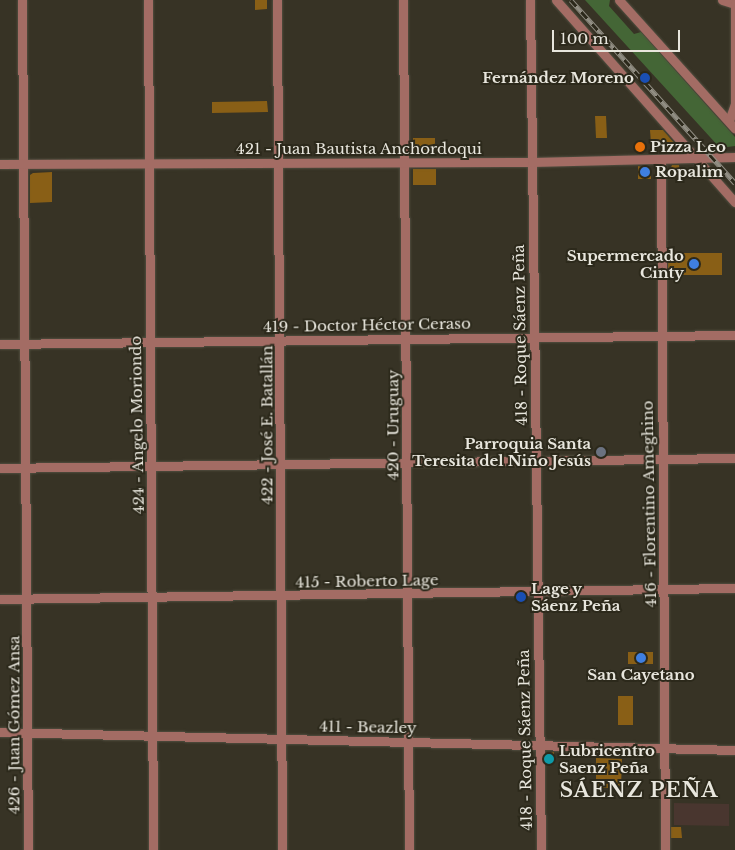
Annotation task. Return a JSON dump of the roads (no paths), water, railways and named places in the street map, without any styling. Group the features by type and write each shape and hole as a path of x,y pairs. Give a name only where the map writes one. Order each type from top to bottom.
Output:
{"street":[{"name":"426 - Juan Gómez Ansa","path":"22,0 23,468 27,598 28,850"},
{"name":"424 - Angelo Moriondo","path":"148,0 153,850"},
{"name":"422 - José E. Batallán","path":"277,0 282,850"},
{"name":"420 - Uruguay","path":"403,0 407,339 409,850"},
{"name":"418 - Roque Sáenz Peña","path":"530,0 536,592 541,850"},
{"path":"556,0 735,202"},
{"path":"619,0 732,125"},
{"path":"722,0 735,4 735,104 732,125"},
{"name":"421 - Juan Bautista Anchordoqui","path":"0,164 532,162 735,157"},
{"name":"416 - Florentino Ameghino","path":"661,158 660,336 663,459 665,850"},
{"name":"419 - Doctor Héctor Ceraso","path":"0,344 735,335"},
{"path":"0,468 735,458"},
{"name":"415 - Roberto Lage","path":"0,599 735,588"},
{"name":"411 - Beazley","path":"0,732 735,750"}],"railway":[{"path":"571,0 735,183"}],"place":[{"name":"Fernández Moreno","path":"645,78"},
{"name":"Pizza Leo","path":"640,147"},
{"name":"Ropalim","path":"645,172"},
{"name":"Supermercado Cinty","path":"694,264"},
{"name":"Parroquia Santa Teresita del Niño Jesús","path":"601,452"},
{"name":"Lage y Sáenz Peña","path":"521,597"},
{"name":"San Cayetano","path":"641,658"},
{"name":"Lubricentro Saenz Peña","path":"549,759"}],"district":[{"name":"SÁENZ PEÑA","path":"639,790"}]}
